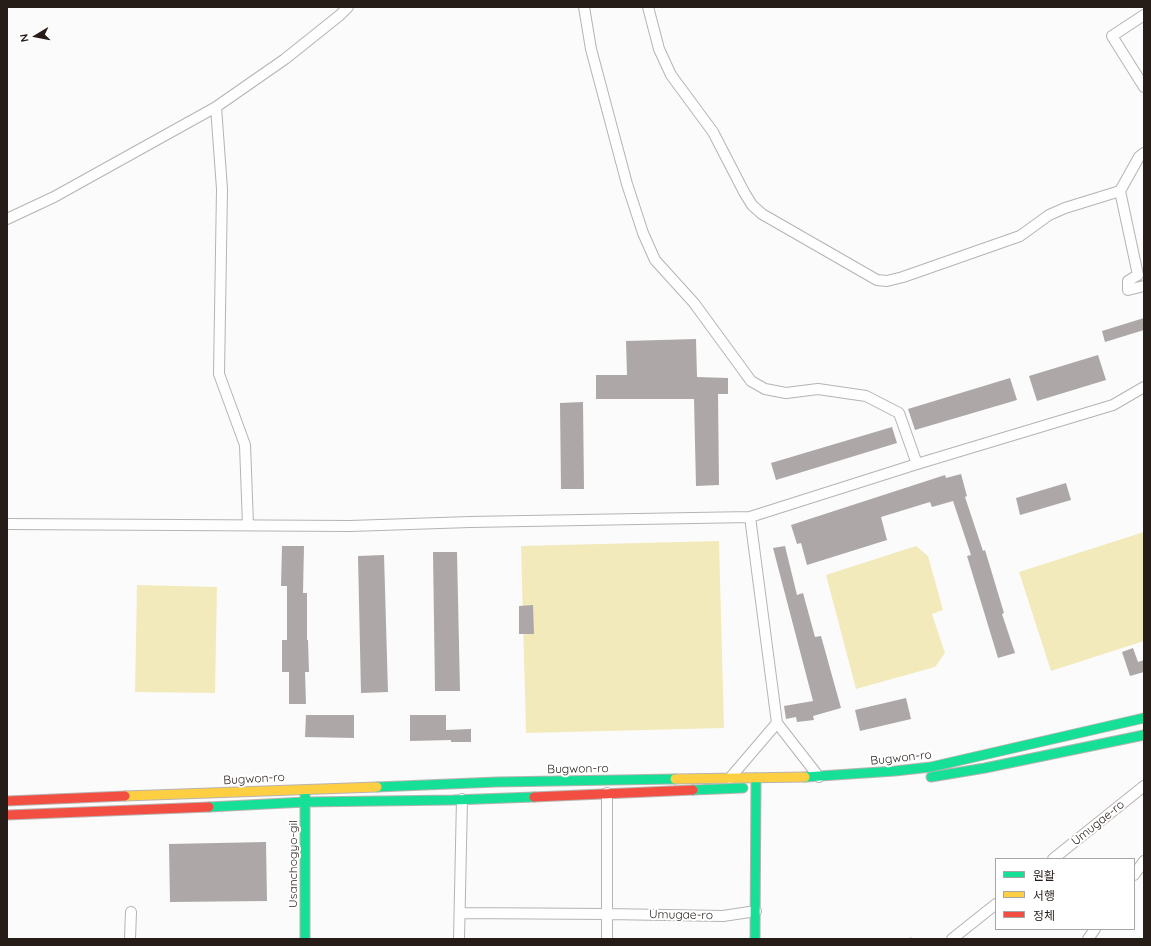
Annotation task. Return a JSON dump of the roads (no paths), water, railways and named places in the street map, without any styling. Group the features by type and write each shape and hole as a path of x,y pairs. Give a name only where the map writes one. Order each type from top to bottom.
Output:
{"street":[{"path":"7,219 54,197 216,106 285,59 340,16 348,7"},
{"path":"584,7 591,49 627,184 643,233 655,260 694,304 751,381 765,389 786,393 818,389 866,396 899,412 917,464"},
{"path":"648,7 659,49 672,75 712,132 752,205 762,214 877,280 887,281 903,277 1020,236 1054,213 1065,208 1120,191 1139,157 1144,153"},
{"path":"1144,15 1112,36 1144,88"},
{"path":"216,106 222,189 219,374 245,445 248,525"},
{"path":"1120,191 1138,275 1128,282 1128,290 1144,286"},
{"path":"7,524 350,526 750,517 917,464 1113,405 1144,387"},
{"path":"750,517 777,723 819,776"},
{"name":"Bugwon-ro","path":"7,801 505,782 819,776 895,771 931,768 1144,718"},
{"path":"730,778 777,723"},
{"name":"Bugwon-ro","path":"923,778 985,768 1144,735"},
{"path":"756,778 760,787 756,939"},
{"path":"778,787 837,784"},
{"name":"Umugae-ro","path":"1054,858 1144,786"},
{"name":"Bugwon-ro","path":"7,815 131,811 305,802 462,799 760,787"},
{"name":"Usanchogyo-gil","path":"305,789 305,939"},
{"path":"607,793 607,939"},
{"path":"459,939 462,799"},
{"path":"1135,874 1144,861"},
{"path":"952,939 995,905"},
{"name":"Umugae-ro","path":"460,913 723,916 756,910"},
{"path":"130,939 131,912"},
{"path":"1088,939 1094,930"}]}
